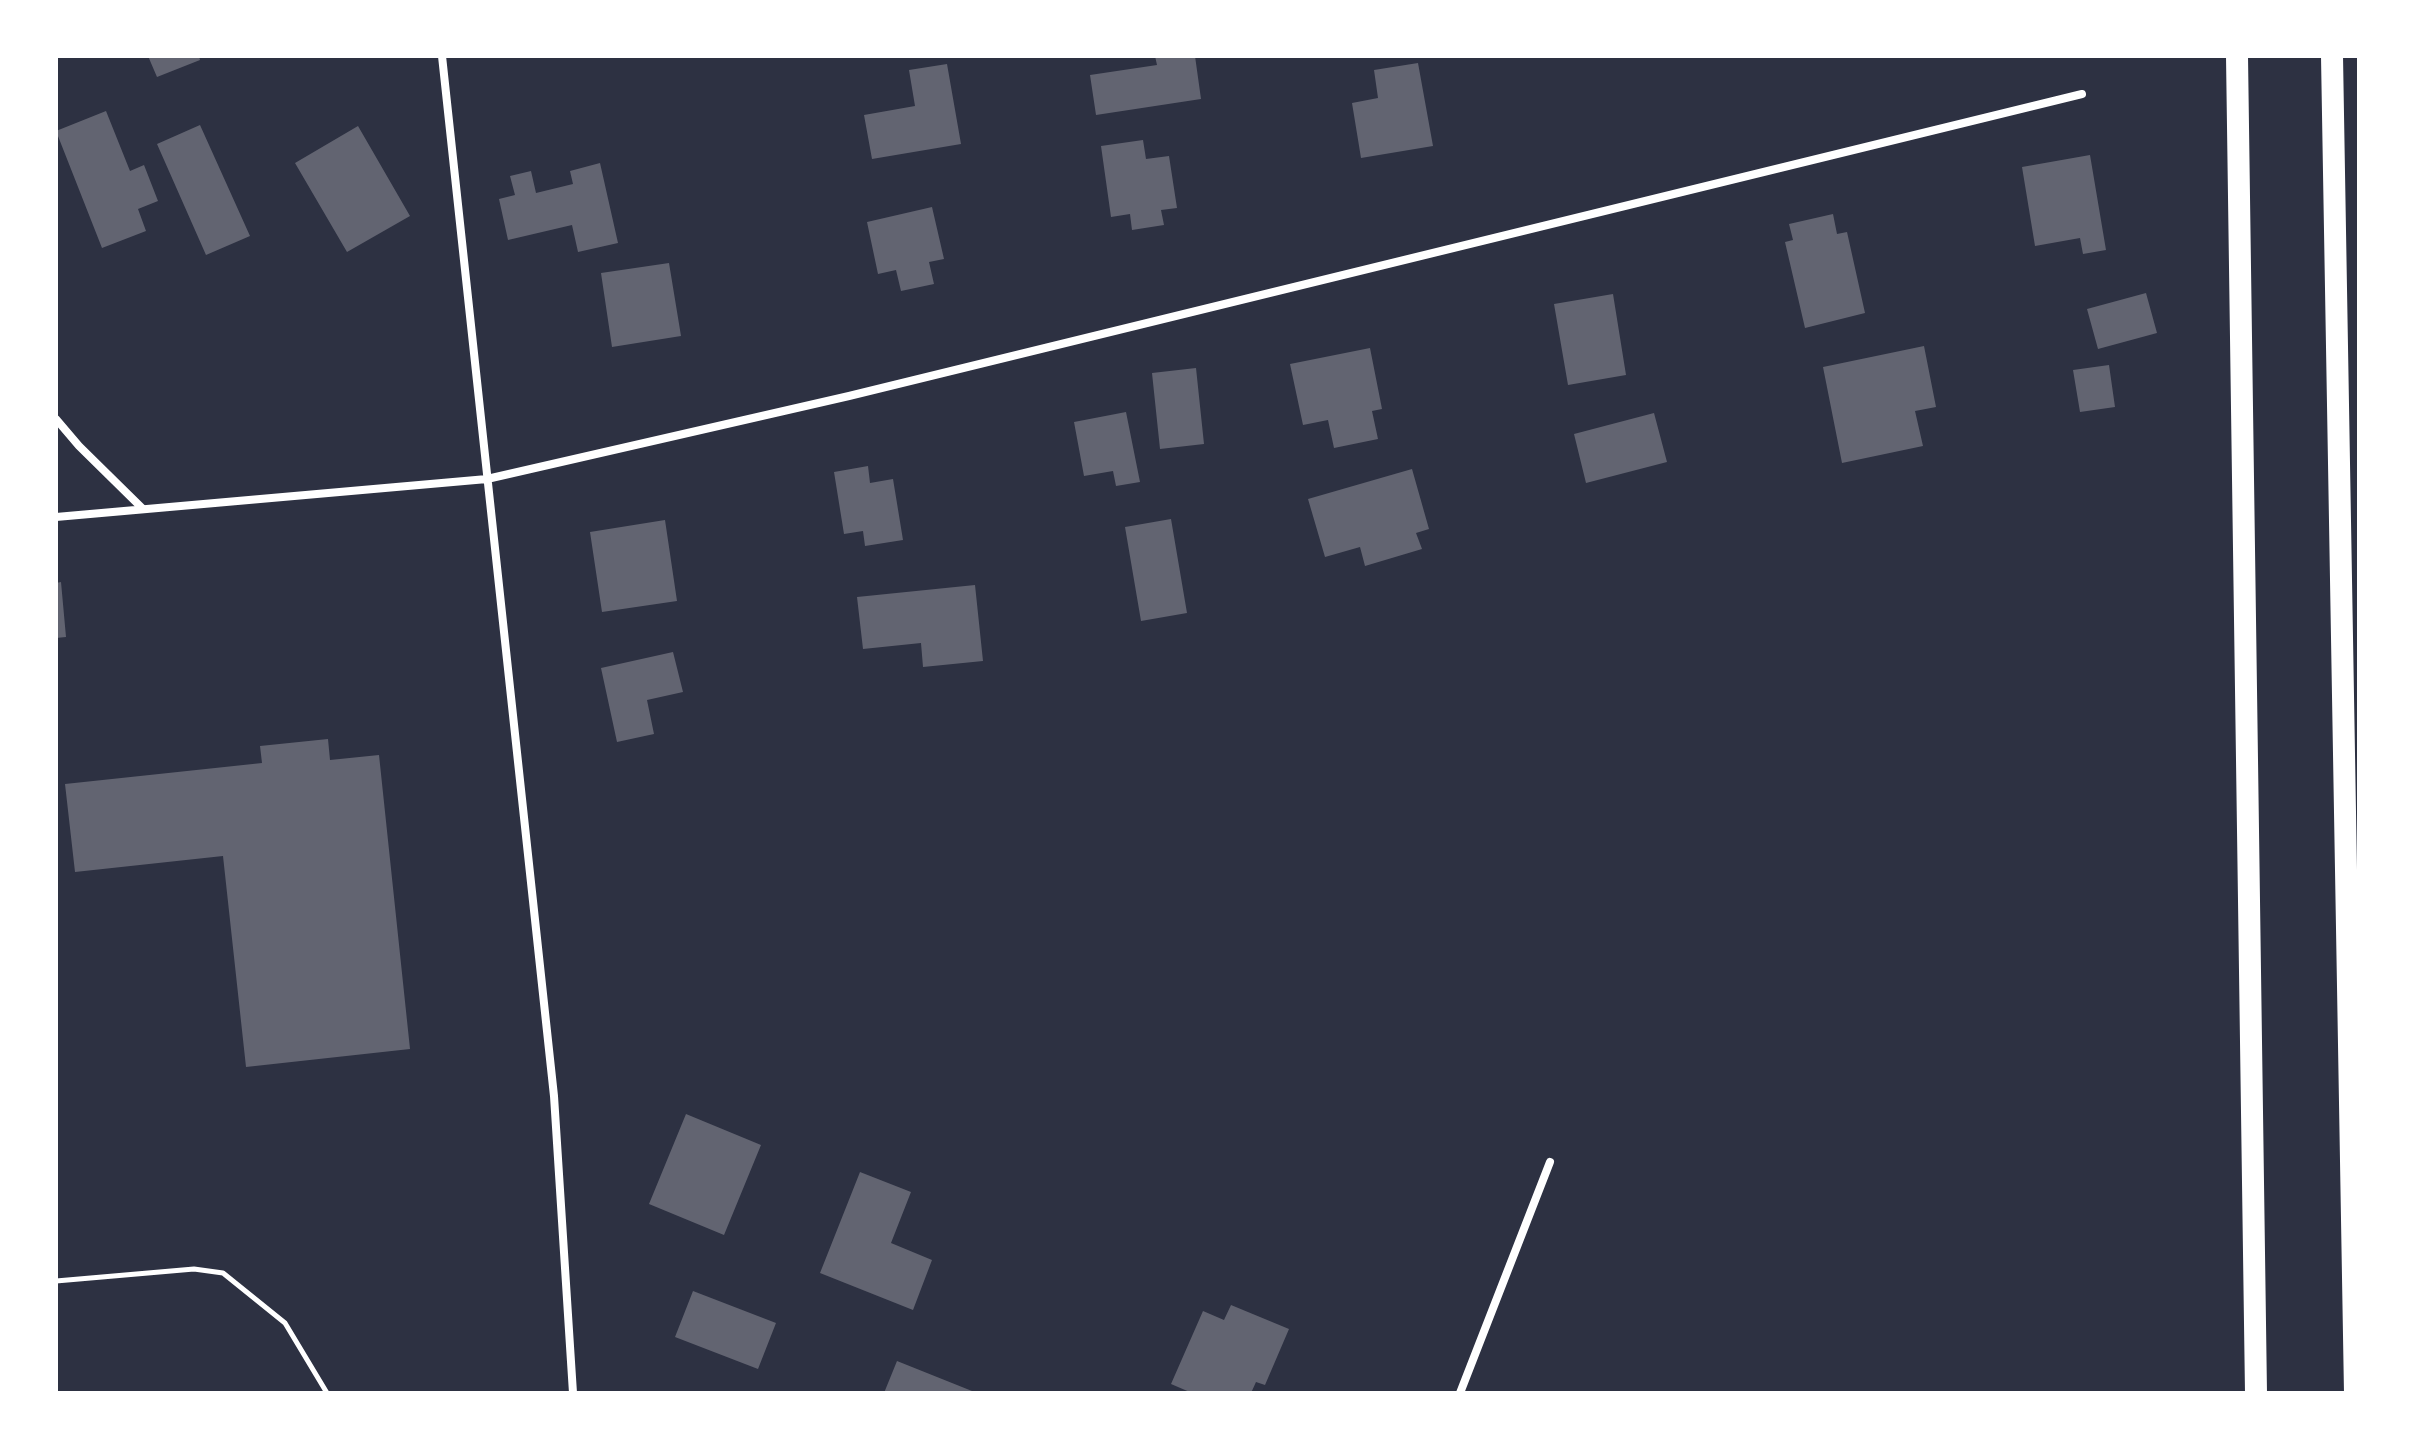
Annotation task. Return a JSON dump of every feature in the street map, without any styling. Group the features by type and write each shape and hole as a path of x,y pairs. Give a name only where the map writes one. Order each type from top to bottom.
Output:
{"highway":[{"path":"2237,56 2256,1393"},
{"path":"2332,56 2355,1393"},
{"path":"2340,477 2359,519"}],"street":[{"path":"442,56 554,1096 573,1393"},
{"path":"56,517 487,479 849,396 2082,94"},
{"path":"56,419 143,509"},
{"path":"1460,1393 1550,1162"}],"path":[{"path":"56,1281 194,1269 223,1273 285,1323 327,1393"}],"building":[{"path":"148,56 199,56 200,60 157,77"},
{"path":"1155,56 1195,56 1201,99 1096,115 1090,75 1157,65"},
{"path":"1418,63 1433,146 1361,158 1352,103 1378,98 1374,70"},
{"path":"947,64 961,144 872,159 864,115 915,106 909,70"},
{"path":"106,111 130,171 144,165 158,201 138,209 146,231 102,248 56,131"},
{"path":"200,125 250,236 206,255 157,144"},
{"path":"358,126 410,216 347,252 295,163"},
{"path":"1143,140 1146,159 1169,156 1177,208 1161,210 1164,225 1132,230 1130,214 1111,217 1101,146"},
{"path":"2090,155 2106,250 2083,254 2080,238 2035,246 2022,167"},
{"path":"600,163 618,243 578,252 572,225 508,240 499,199 515,195 510,176 531,171 536,193 573,184 570,171"},
{"path":"932,207 944,259 929,262 934,284 901,291 896,270 878,274 867,222"},
{"path":"1833,214 1837,234 1847,232 1865,313 1805,328 1785,242 1793,240 1789,224"},
{"path":"669,263 681,336 612,347 601,273"},
{"path":"2146,293 2157,333 2098,349 2087,309"},
{"path":"1613,294 1626,375 1568,385 1554,304"},
{"path":"1924,346 1936,407 1915,411 1923,446 1842,463 1823,367"},
{"path":"1370,348 1382,409 1372,411 1378,439 1334,448 1328,420 1303,425 1290,364"},
{"path":"2109,365 2115,407 2080,412 2073,370"},
{"path":"1196,368 1204,444 1160,449 1152,373"},
{"path":"1126,412 1140,482 1116,486 1113,471 1084,476 1074,422"},
{"path":"1654,413 1667,462 1586,483 1574,434"},
{"path":"868,466 870,483 893,479 903,540 865,546 863,531 844,534 834,472"},
{"path":"1412,469 1429,529 1416,533 1422,549 1365,566 1360,547 1325,557 1308,499"},
{"path":"1171,519 1187,613 1141,621 1125,527"},
{"path":"665,520 677,601 602,612 590,532"},
{"path":"61,582 66,637 56,638 56,583"},
{"path":"975,585 983,661 923,667 921,643 863,649 857,597"},
{"path":"673,652 683,692 647,700 654,734 617,742 601,668"},
{"path":"328,739 330,760 379,755 410,1049 246,1067 223,856 75,872 65,784 262,763 260,746"},
{"path":"686,1114 761,1145 724,1235 649,1204"},
{"path":"860,1172 911,1192 891,1243 932,1260 913,1310 820,1273"},
{"path":"693,1291 776,1323 758,1369 675,1337"},
{"path":"1231,1305 1289,1329 1265,1385 1256,1382 1251,1393 1192,1393 1171,1384 1203,1311 1224,1320"},
{"path":"897,1361 977,1393 884,1393"}]}
